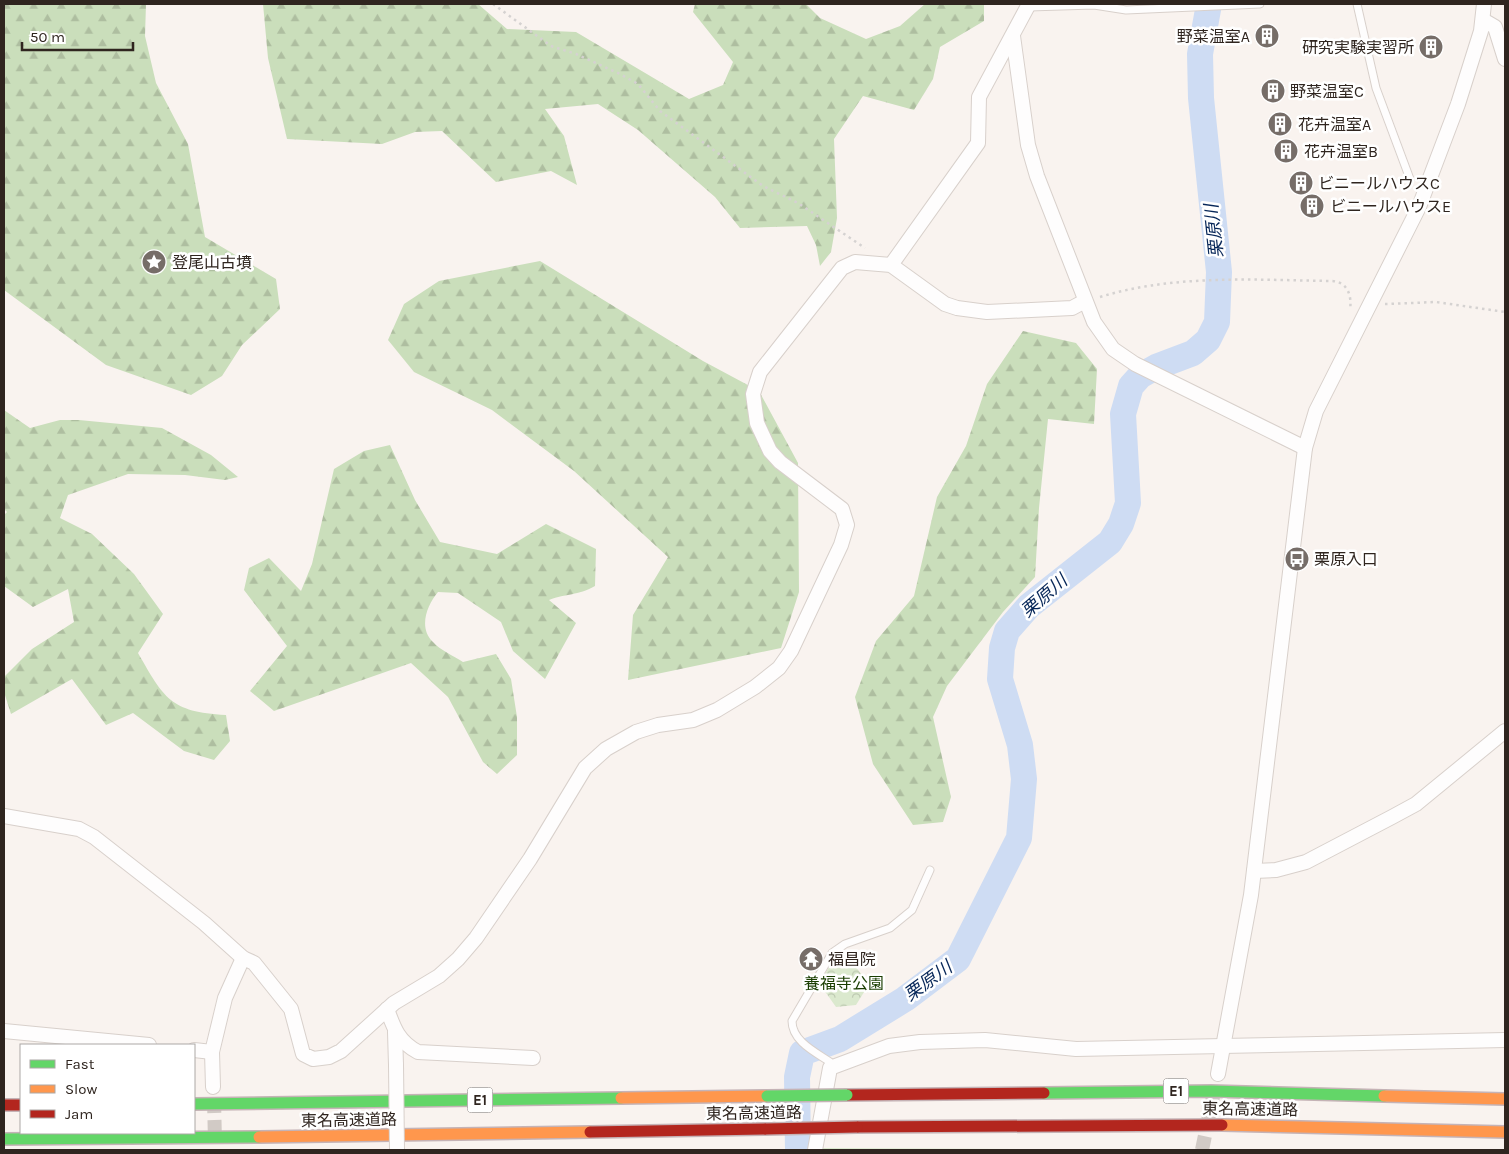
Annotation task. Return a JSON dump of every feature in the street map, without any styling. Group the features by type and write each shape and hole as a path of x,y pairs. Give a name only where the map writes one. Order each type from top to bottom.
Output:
{"highway":[{"name":"東名高速道路","path":"195,1104 1211,1091 1505,1099"},
{"path":"4,1105 20,1105"},
{"name":"東名高速道路","path":"4,1139 328,1137 766,1129 1226,1125 1505,1132"}],"street":[{"path":"1218,1074 1254,871 1305,448 1316,411 1419,207 1458,104 1483,20 1484,4"},
{"path":"891,265 978,142 979,97 1029,5"},
{"path":"1483,20 1495,27 1505,59"},
{"path":"1013,36 1028,144 1038,176 1085,301 1102,335 1113,349 1135,364 1305,448"},
{"path":"4,816 79,829 94,837 204,923 243,958 254,963 290,1009 303,1054 313,1059 329,1057 340,1051 387,1009 439,976 470,945 530,859 586,768 606,749 636,732 658,725 693,720 717,710 770,677 786,658 841,545 848,525 846,516 836,502 780,462 770,451 760,430 753,408 756,383 760,372 842,268 855,262 891,265 945,304 957,308 987,312 1072,308 1085,301"},
{"path":"1254,871 1276,870 1306,862 1392,818 1416,804 1505,730"},
{"path":"213,1087 212,1052 225,998 243,958"},
{"path":"387,1009 395,1032 397,1150"},
{"path":"4,1031 139,1044"},
{"path":"395,1032 405,1045 418,1052 533,1058"},
{"path":"815,1150 830,1065 888,1046 920,1042 985,1040 1076,1049 1505,1040"},
{"path":"195,1050 212,1052"}],"lane":[{"path":"1029,5 1094,6 1126,10 1260,4"},
{"path":"1357,4 1376,88 1410,179"},
{"path":"830,1065 801,1042 792,1029 792,1021 832,953 845,944 890,928 912,910 930,870"}],"path":[{"path":"493,4 551,46 585,58 638,84 660,111 763,186 798,203 868,250"},
{"path":"1085,301 1118,291 1200,280 1340,281 1344,284 1350,296 1350,311"},
{"path":"1370,305 1436,302 1505,312"}],"green space":[{"path":"4,4 146,4 145,36 156,83 188,144 205,237 276,279 280,309 242,345 222,376 191,395 106,365 4,290"},
{"path":"263,4 478,4 507,29 576,32 689,99 723,85 733,62 693,12 695,4 806,4 820,18 866,39 900,26 925,4 984,4 984,21 940,47 933,79 914,110 863,96 834,139 837,218 831,252 820,266 816,245 807,226 740,228 715,197 638,130 598,104 545,109 564,136 577,185 551,171 496,182 442,131 415,132 382,144 287,139 268,58"},
{"path":"540,261 703,361 759,391 798,463 799,592 781,648 628,680 633,615 668,557 574,471 492,410 414,372 388,340 404,304 439,281"},
{"path":"1023,331 1076,343 1097,369 1094,424 1048,419 1039,508 1035,577 1003,612 947,686 933,717 951,797 943,822 913,825 873,764 855,697 876,641 914,596 937,497 966,446 987,384"},
{"path":"4,410 30,428 60,420 79,420 162,428 211,455 238,477 225,480 185,475 128,474 68,495 60,518 92,534 134,574 163,614 138,653 155,681 171,700 180,706 192,710 226,715 230,741 214,760 184,751 133,713 106,725 72,679 11,714 4,692 4,677 32,649 74,622 68,589 33,607 4,586 4,515 7,512 4,509"},
{"path":"390,445 415,500 440,542 497,554 546,524 596,549 595,586 549,600 576,623 545,679 513,651 501,622 458,593 438,592 430,603 425,623 426,630 428,636 436,645 463,662 496,654 511,679 517,717 517,755 497,774 483,762 448,697 411,663 274,711 250,691 287,646 244,590 249,568 269,558 301,591 312,564 334,469 364,451"},
{"name":"養福寺公園","path":"845,953 869,984 856,1005 836,1007 819,983 835,958"},
{"path":"821,1148 1266,1150 821,1150"}],"waterway":[{"name":"栗原川","path":"798,1150 797,1077 802,1053 840,1039 905,999 958,959 1019,838 1024,779 1020,745 1000,679 1002,648 1007,631 1029,606 1110,542 1121,524 1128,503 1123,414 1131,386 1140,376 1156,367 1193,353 1208,340 1217,322 1219,272 1201,98 1200,54 1209,4"}],"tunnel":[{"path":"1202,1150 1215,1087"},
{"path":"214,1099 215,1142"}],"traffic: fast":[{"path":"1044,1093 1211,1091 1384,1096"},
{"path":"767,1096 847,1095"},
{"path":"195,1104 621,1098"},
{"path":"4,1139 259,1137"}],"traffic: slow":[{"path":"621,1098 767,1096"},
{"path":"1384,1096 1505,1099"},
{"path":"1222,1125 1505,1132"},
{"path":"259,1137 590,1132"}],"traffic: jam":[{"path":"847,1095 1044,1093"},
{"path":"4,1105 20,1105"},
{"path":"857,1127 1222,1125"},
{"path":"766,1129 857,1127"},
{"path":"590,1132 766,1129"}],"place":[{"name":"野菜温室A","path":"1267,36"},
{"name":"研究実験実習所","path":"1431,47"},
{"name":"野菜温室C","path":"1273,91"},
{"name":"花卉温室A","path":"1280,124"},
{"name":"花卉温室B","path":"1286,151"},
{"name":"ビニールハウスC","path":"1301,183"},
{"name":"ビニールハウスE","path":"1312,206"},
{"name":"登尾山古墳","path":"154,262"},
{"name":"栗原入口","path":"1297,559"},
{"name":"福昌院","path":"811,959"}]}
